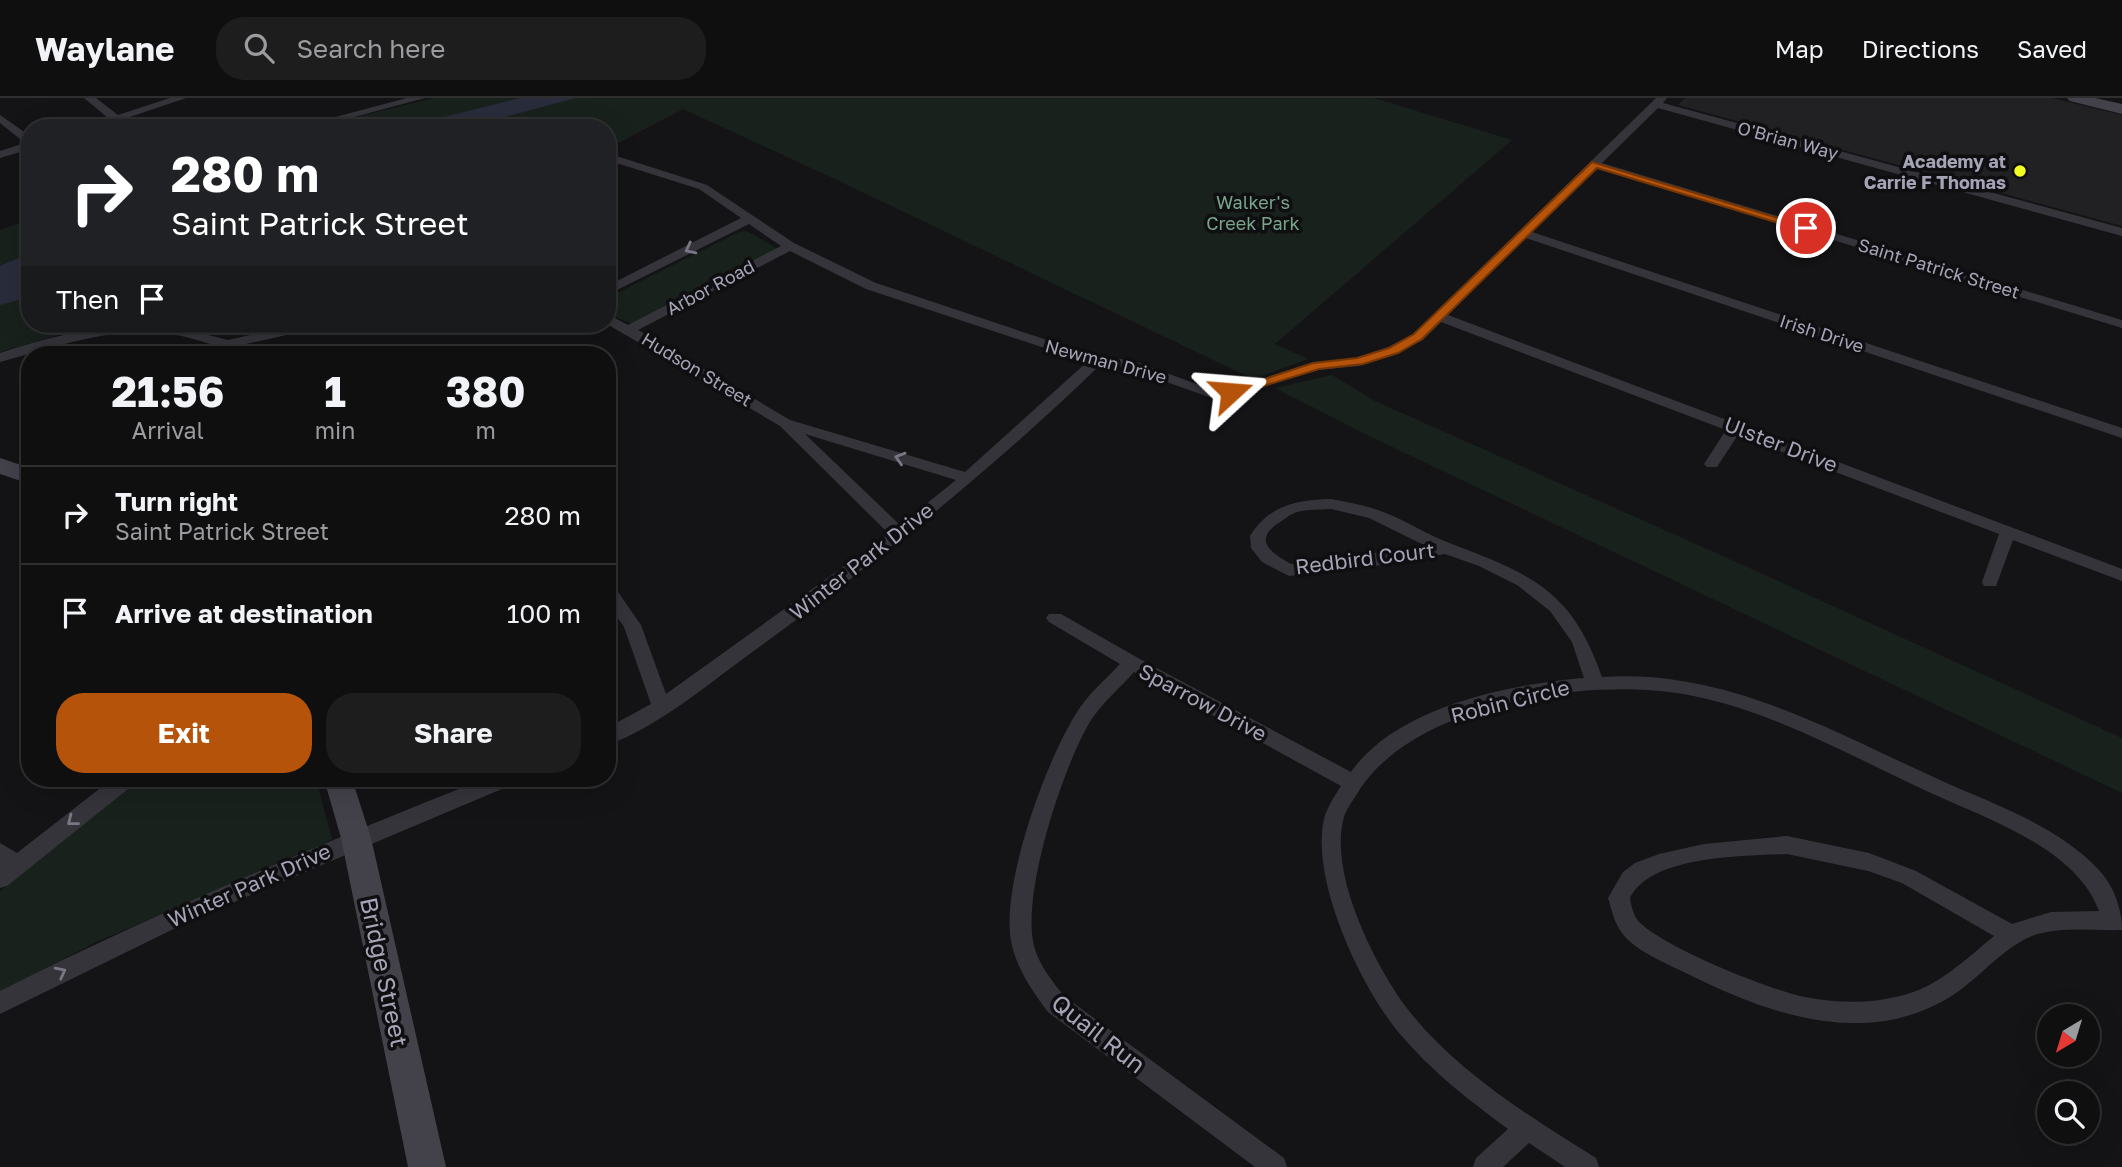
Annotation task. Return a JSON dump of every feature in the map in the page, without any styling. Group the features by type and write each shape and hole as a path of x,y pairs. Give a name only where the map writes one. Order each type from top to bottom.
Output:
{"street":[{"path":"89,98 116,118"},
{"path":"113,119 181,98"},
{"path":"335,119 420,98"},
{"path":"2075,98 2122,109"},
{"name":"Newman Drive","path":"616,159 703,187 790,246 871,286 1097,361 1126,363 1209,393 1231,392 1317,366 1359,362 1393,350 1418,337 1659,101"},
{"name":"O'Brian Way","path":"1659,101 2122,232"},
{"path":"0,118 21,136"},
{"path":"0,155 21,147"},
{"name":"Saint Patrick Street","path":"1595,164 2122,324"},
{"name":"Arbor Road","path":"616,286 751,218"},
{"name":"Irish Drive","path":"1523,233 2122,433"},
{"name":"Arbor Road","path":"630,329 790,246"},
{"name":"Ulster Drive","path":"1439,316 2122,575"},
{"name":"Hudson Street","path":"616,322 785,423 899,534"},
{"path":"37,346 91,333"},
{"path":"187,333 234,346"},
{"path":"228,344 277,333"},
{"path":"0,358 21,351"},
{"name":"Winter Park Drive","path":"616,732 662,707 811,602 899,534 1038,419 1097,361"},
{"name":"Hudson Street","path":"785,423 966,478"},
{"path":"1712,464 1736,427"},
{"path":"0,465 21,473"},
{"name":"Redbird Court","path":"1445,548 1390,558 1289,569 1268,558 1259,548 1258,536 1265,525 1288,509 1304,505 1331,504 1374,514 1445,548 1497,566 1544,596 1567,620 1581,642 1595,682"},
{"path":"1990,582 2008,532"},
{"path":"616,602 632,625 662,707"},
{"name":"Sparrow Drive","path":"1055,618 1353,783"},
{"name":"Quail Run","path":"1132,663 1085,715 1063,759 1033,848 1024,894 1021,933 1026,955 1041,985 1056,1004 1275,1167"},
{"name":"Robin Circle","path":"1587,1167 1527,1128 1446,1063 1410,1029 1373,977 1340,894 1333,852 1333,823 1353,783 1372,758 1398,739 1451,713 1554,686 1595,682 1650,683 1724,696 1754,706 1896,768 1999,816 2066,853 2093,877 2118,920"},
{"path":"0,879 8,858 114,787"},
{"name":"Bridge Street","path":"340,787 356,838 427,1167"},
{"name":"Winter Park Drive","path":"0,1003 124,939 356,838 483,787"},
{"path":"2012,935 1909,877 1869,862 1787,845 1745,847 1654,864 1629,880 1619,898 1631,928 1660,947 1759,995 1788,1005 1824,1011 1863,1013 1904,1006 1941,991 2026,926 2049,922 2118,920"},
{"path":"1485,1167 1527,1128"}],"shaded area":[{"name":"Academy at Carrie F Thomas","path":"1685,98 2052,98 2122,115 2122,226 1678,105"}],"green space":[{"name":"Walker's Creek Park","path":"434,98 1374,98 1512,140 1275,344 1308,359 1253,379 683,109 616,144 616,119 349,119"},
{"path":"21,222 21,333 65,333 0,352 0,230"},
{"path":"747,231 778,249 633,324 616,317 616,294 739,232"},
{"path":"1332,375 1375,401 2122,738 2122,793 1367,435 1275,388"},
{"path":"127,787 318,787 332,839 306,853 96,942 0,992 0,891"}],"water":[{"path":"520,98 576,98 497,119 436,119"},
{"path":"21,257 21,299 0,305 0,266"}],"place":[{"name":"Academy at Carrie F Thomas","path":"2020,171"}],"route":[{"path":"1231,392 1317,366 1359,362 1393,350 1418,337 1595,164 1806,228"}]}
